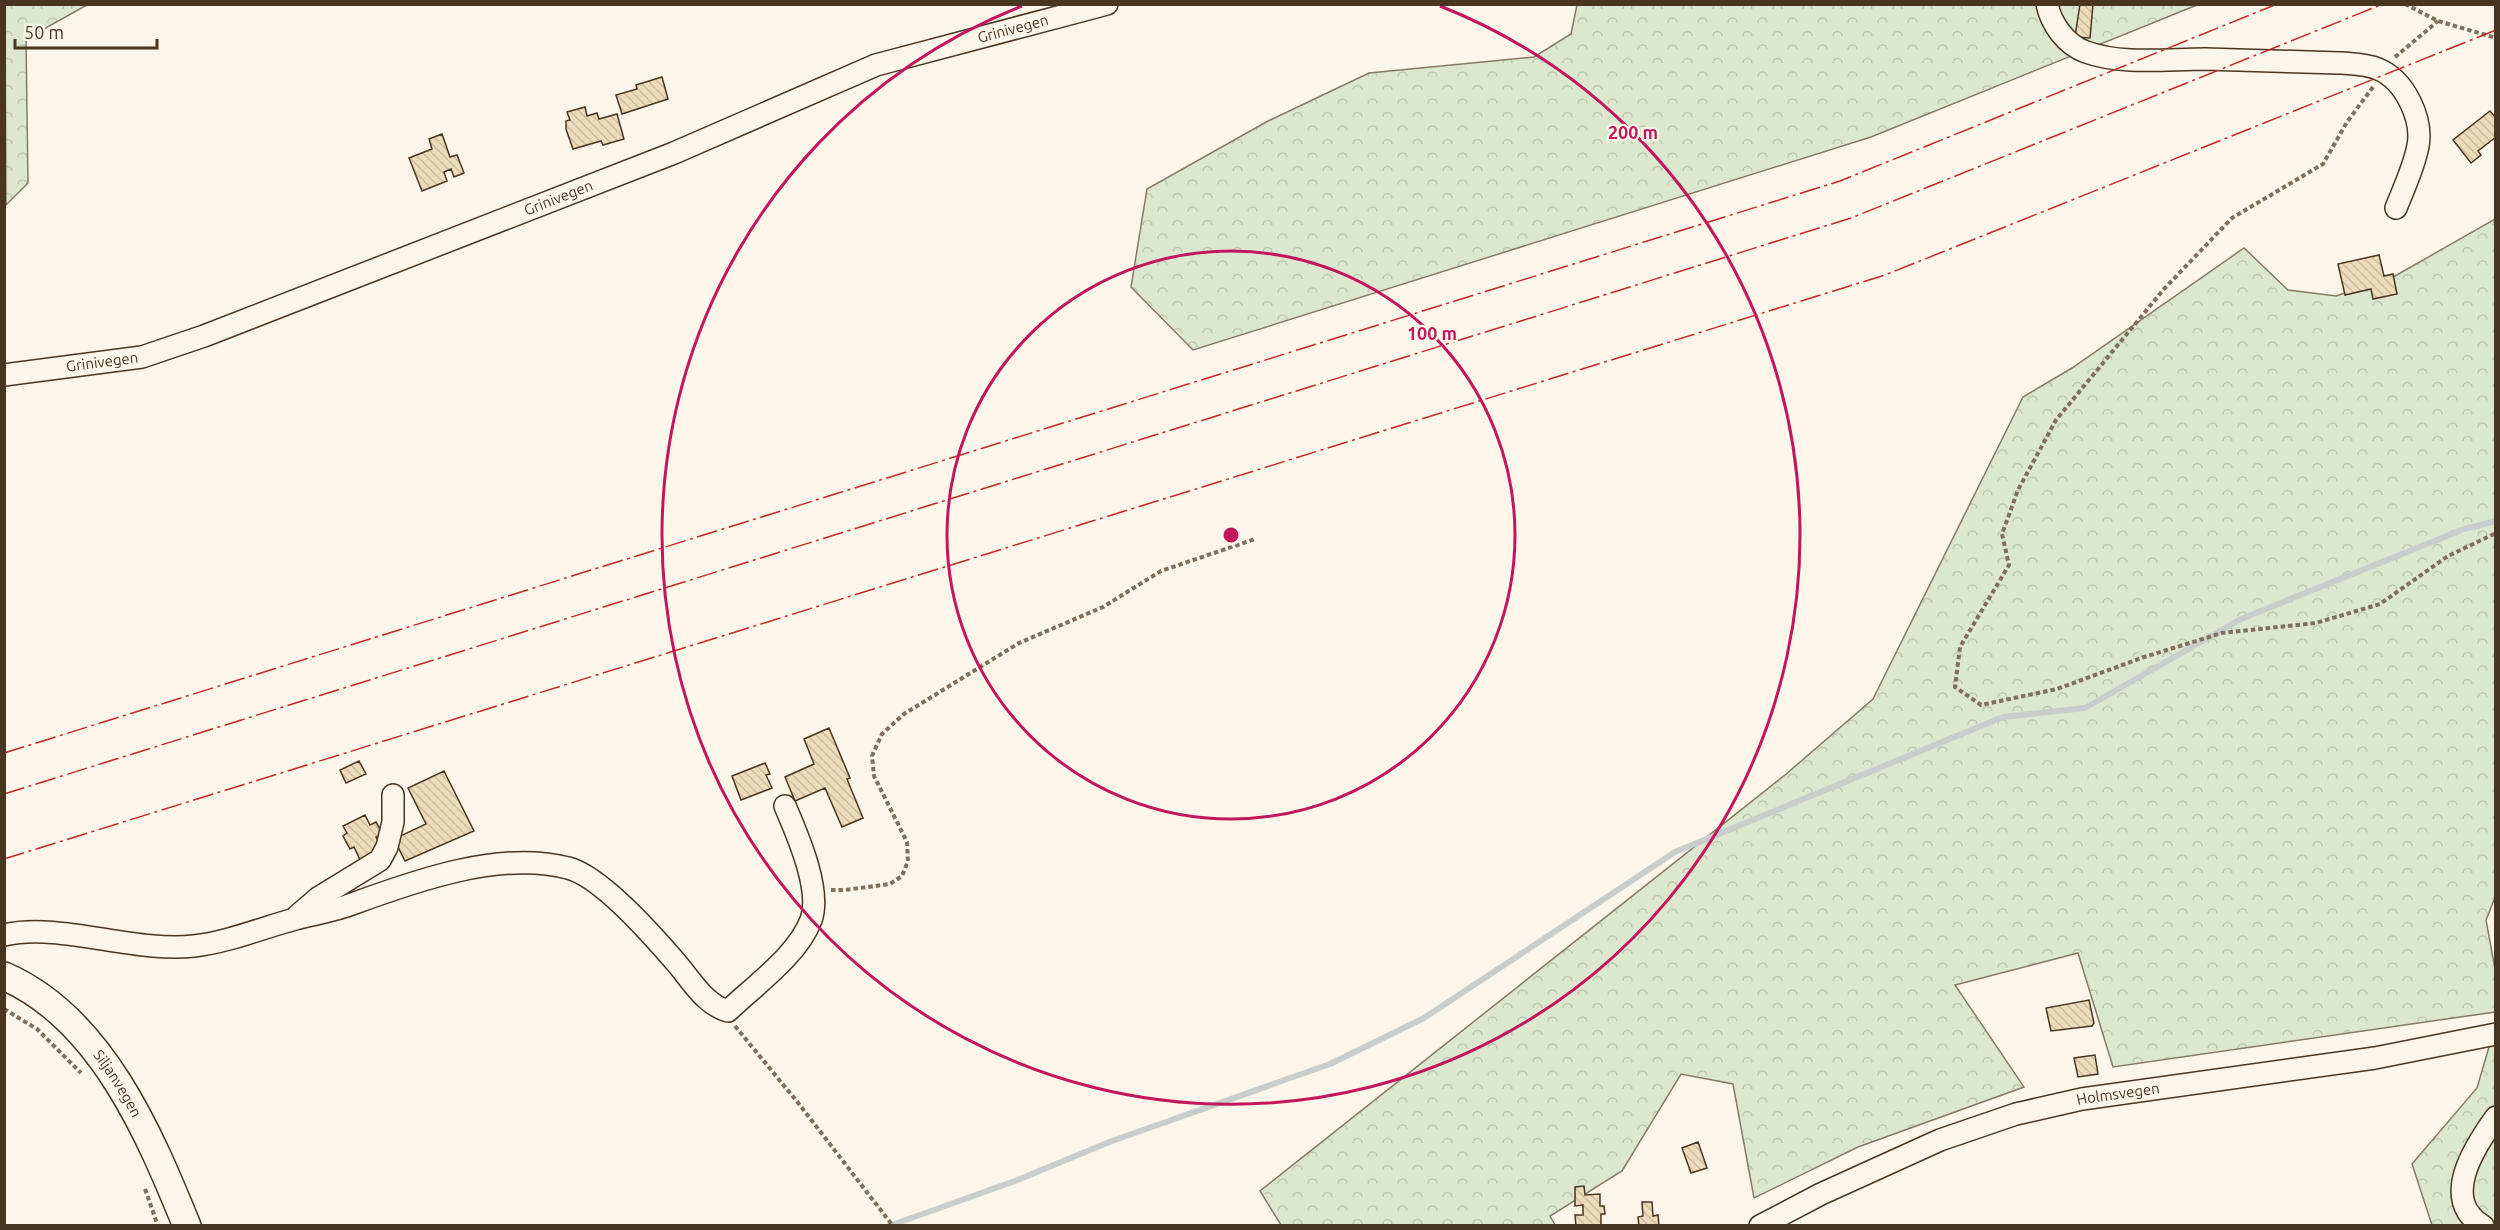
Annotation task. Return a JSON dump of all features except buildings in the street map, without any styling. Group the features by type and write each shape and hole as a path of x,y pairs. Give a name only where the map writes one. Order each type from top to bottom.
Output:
{"main road":[{"name":"Siljanvegen","path":"4,976 50,1005 95,1051 153,1144 187,1226"}],"street":[{"name":"Grinivegen","path":"4,375 141,357 204,336 674,153 876,65 1107,4"},
{"path":"2047,4 2053,22 2068,42 2085,52 2097,55 2139,59 2342,63 2367,66 2384,72 2392,77 2404,92 2419,128 2418,147 2396,208"},
{"path":"295,919 318,898 380,860 387,847 393,822 393,795"},
{"path":"4,934 18,931 63,934 134,945 194,946 349,905 398,886 449,873 528,862 569,868 588,877 631,915 712,1005 728,1011 793,949 812,918 813,889 800,841 785,806"},
{"name":"Holmsvegen","path":"1760,1226 1821,1194 1940,1140 2026,1112 2082,1099 2376,1058 2496,1034"},
{"path":"2483,1226 2469,1213 2463,1201 2462,1186 2469,1163 2496,1116"}],"path":[{"path":"2405,4 2438,21 2496,38"},
{"path":"2438,21 2391,60 2347,122 2323,164 2232,218 2164,289 2056,420 2018,490 2002,534 2009,565 1960,647 1955,687 1981,705 2057,689 2144,657 2222,633 2316,623 2380,604 2448,556 2496,533"},
{"path":"813,889 845,890 875,887 890,884 902,876 908,861 907,842 874,776 872,756 882,734 904,714 1019,643 1103,607 1161,571 1255,539"},
{"path":"717,1008 799,1104 893,1226"},
{"path":"4,1009 37,1029 85,1078"},
{"path":"144,1187 158,1226"}],"green space":[{"path":"5,4 87,5 26,39 28,183 6,205"},
{"path":"1577,5 2197,5 1871,137 1193,350 1131,287 1147,189 1268,121 1369,73 1534,57 1571,34"},
{"path":"2495,219 2496,895 2486,920 2495,969 2495,1012 2113,1067 2078,953 1955,985 2024,1087 1858,1147 1754,1198 1733,1084 1681,1074 1622,1171 1550,1216 1555,1225 1281,1225 1260,1191 1785,775 1873,699 2023,397 2072,368 2244,248 2288,290 2336,296 2395,276"},
{"path":"2495,1043 2495,1225 2432,1225 2412,1164 2477,1088 2489,1047"}],"waterway":[{"path":"889,1226 1015,1181 1112,1141 1330,1064 1424,1018 1675,852 2003,717 2085,708 2241,619 2464,529 2496,521"}],"power":[{"path":"4,753 1840,181 2277,4"},
{"path":"4,794 1851,218 2383,4"},
{"path":"4,859 1885,275 2496,30"}]}
